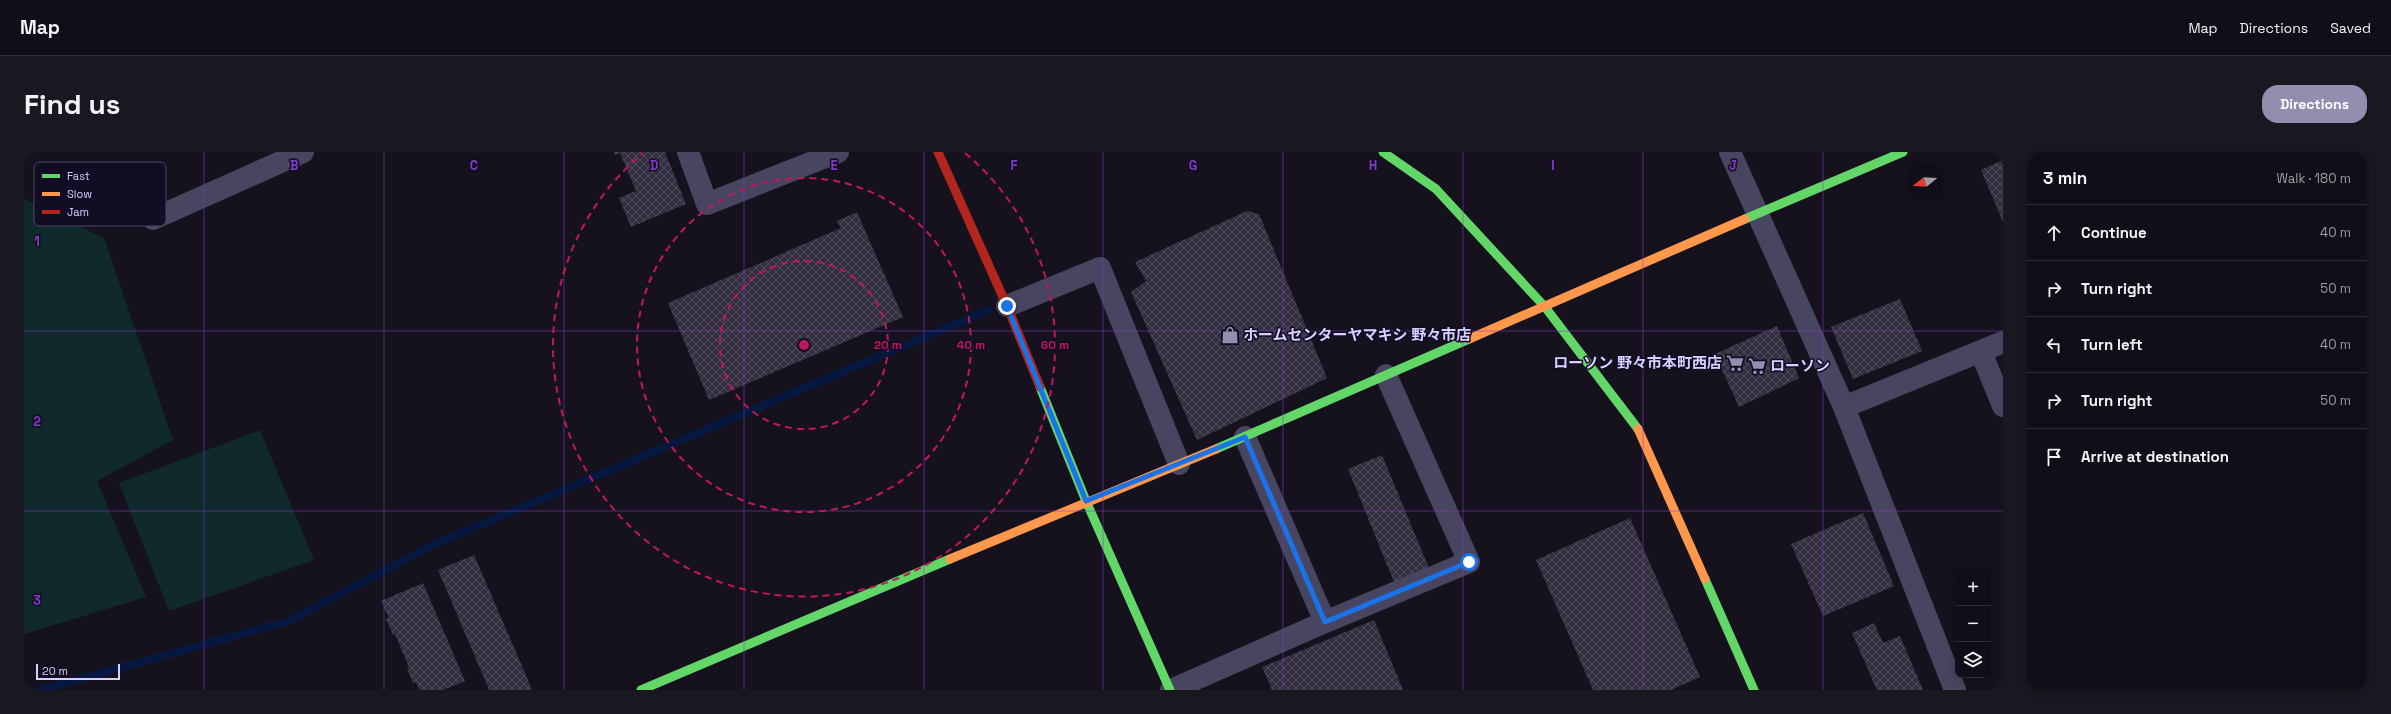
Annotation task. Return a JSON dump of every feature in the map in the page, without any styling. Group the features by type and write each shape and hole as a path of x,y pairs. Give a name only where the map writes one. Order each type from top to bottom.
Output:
{"street":[{"path":"166,213 303,152"},
{"path":"688,152 707,204 838,152"},
{"path":"938,152 1007,306 1086,501 1170,690 1325,622 1469,562 1386,375"},
{"path":"1383,152 1436,189 1545,307 1636,425 1754,690"},
{"path":"1730,152 1756,214 1844,407 1955,690"},
{"path":"641,690 1086,501 1245,437 1756,214 1903,152"},
{"path":"1007,306 1100,268 1179,464"},
{"path":"1844,407 2003,342"},
{"path":"1981,352 2003,406"},
{"path":"1245,437 1325,622"}],"green space":[{"path":"24,199 34,204 34,226 79,226 104,238 173,440 97,481 146,597 24,634"},
{"path":"260,430 314,560 169,611 119,483"}],"building":[{"path":"614,152 665,152 686,204 631,227 619,198 636,191 620,153 615,155"},
{"path":"2003,160 2003,222 1981,170"},
{"name":"ホームセンターヤマキシ 野々市店","path":"1247,211 1259,214 1327,378 1197,440 1131,292 1146,281 1135,262"},
{"path":"857,212 903,317 709,400 668,303 841,228 837,221"},
{"path":"1900,299 1922,351 1853,379 1831,327"},
{"name":"ローソン","path":"1777,326 1799,378 1739,407 1715,354"},
{"path":"1382,455 1429,568 1394,582 1348,469"},
{"path":"1863,513 1894,586 1823,616 1791,544"},
{"path":"1630,518 1700,677 1671,690 1593,690 1536,560"},
{"path":"474,555 532,690 489,690 438,570"},
{"path":"423,583 465,681 443,690 419,690 416,682 413,683 407,668 409,667 395,634 393,635 386,619 389,618 381,601"},
{"path":"1374,620 1403,690 1272,690 1262,667"},
{"path":"1874,623 1883,643 1900,636 1923,690 1877,690 1852,633"}],"waterway":[{"path":"40,690 289,621 433,545 989,310"}],"traffic: fast":[{"path":"1383,152 1436,189 1545,307 1638,429"},
{"path":"1745,219 1903,152"},
{"path":"1216,449 1469,339"},
{"path":"1040,387 1086,501 1170,690"},
{"path":"641,690 950,559"},
{"path":"1705,579 1754,690"}],"traffic: slow":[{"path":"1469,339 1745,219"},
{"path":"1638,429 1705,579"},
{"path":"950,559 1216,449"}],"traffic: jam":[{"path":"938,152 1007,306 1040,387"}],"place":[{"name":"ホームセンターヤマキシ 野々市店","path":"1230,335"},
{"name":"ローソン 野々市本町西店","path":"1735,363"},
{"name":"ローソン","path":"1757,366"}],"route":[{"path":"1007,306 1086,501 1245,437 1325,622 1469,562"}]}
